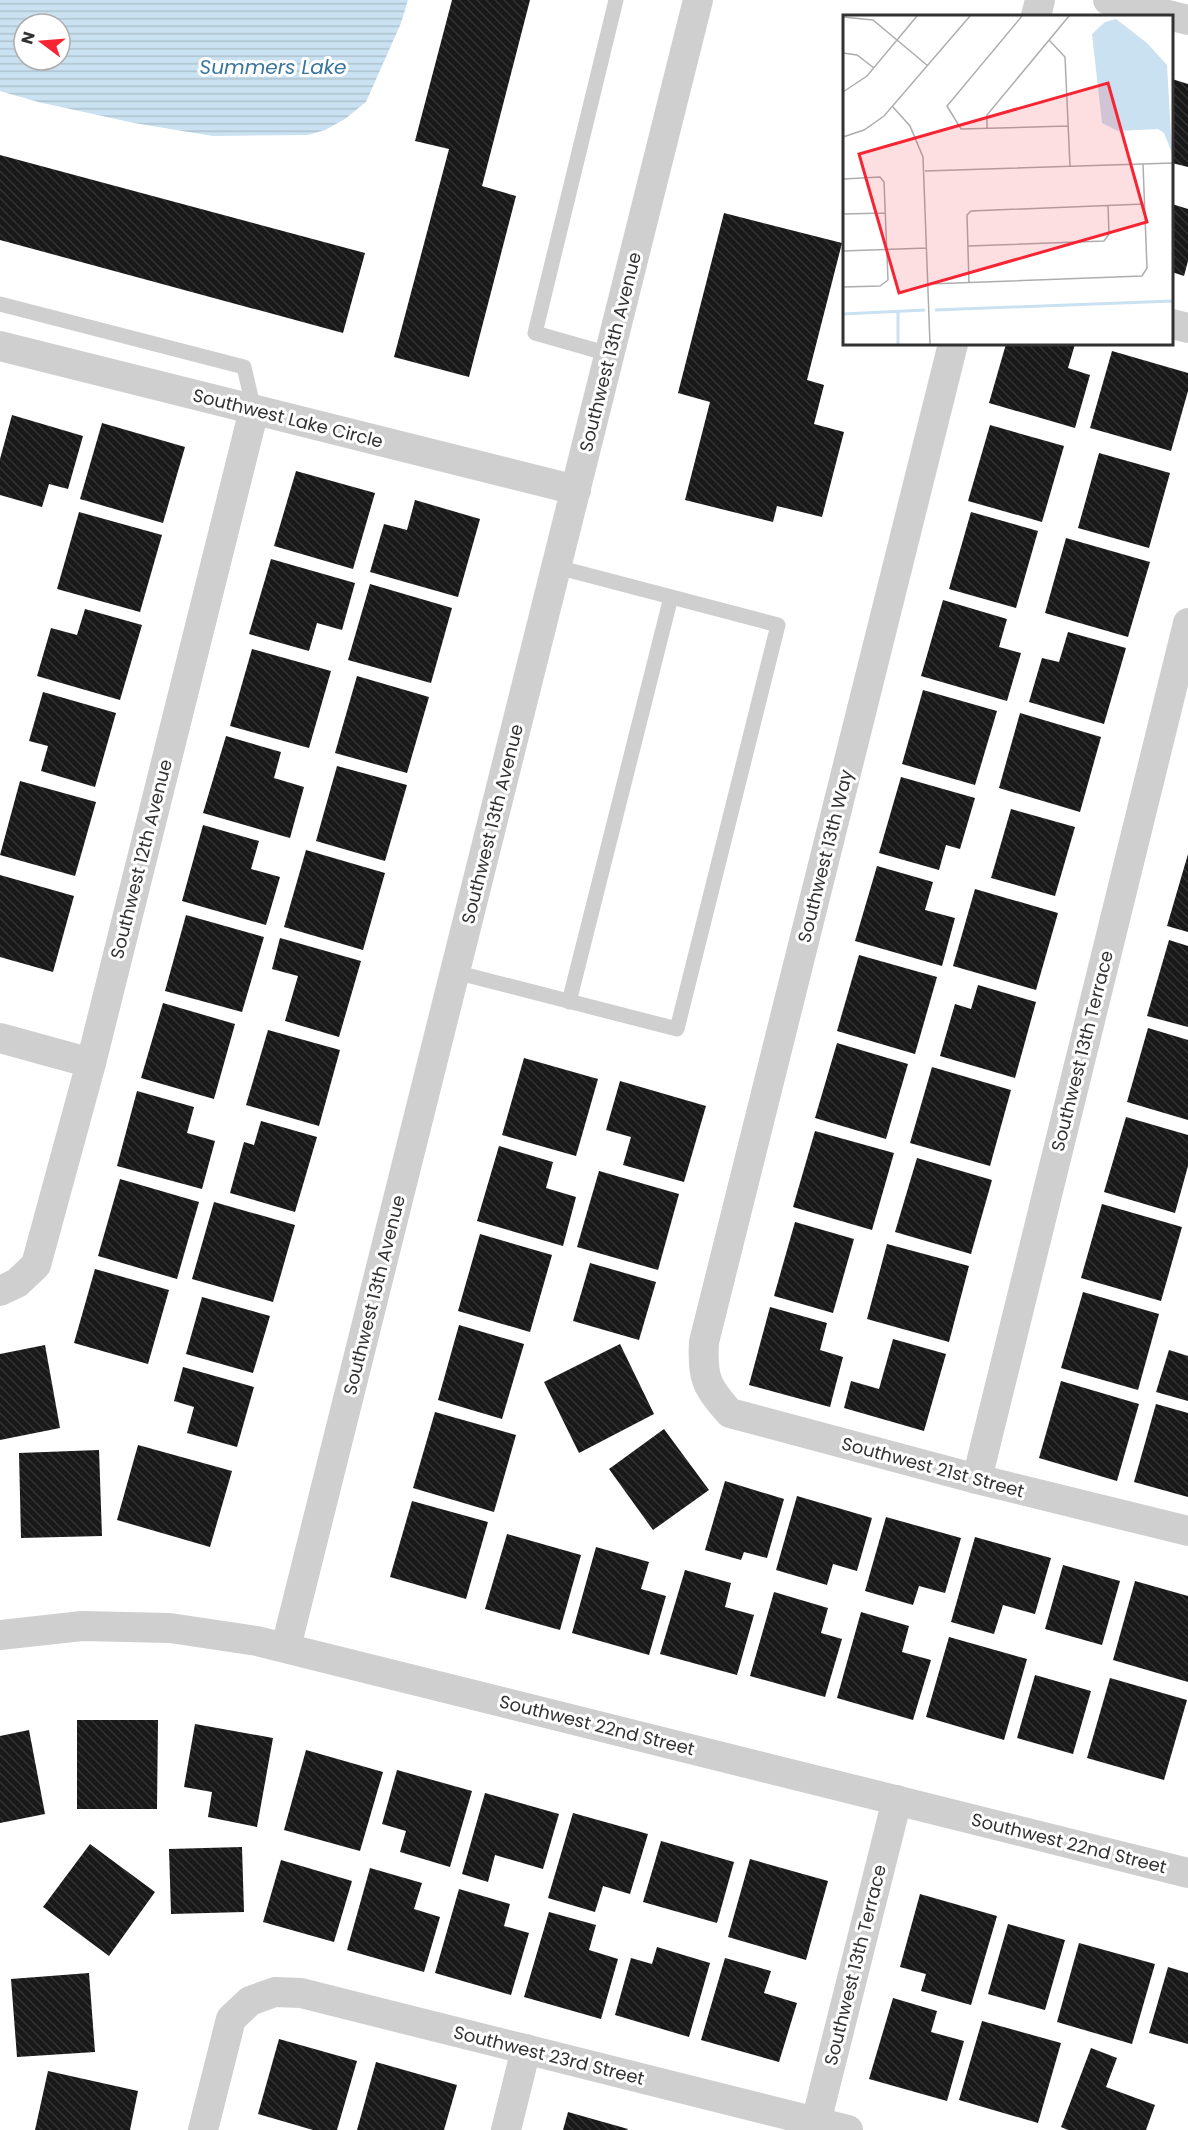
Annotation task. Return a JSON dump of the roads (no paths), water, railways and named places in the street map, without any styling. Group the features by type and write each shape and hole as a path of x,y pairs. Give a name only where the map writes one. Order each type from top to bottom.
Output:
{"street":[{"name":"Southwest 13th Avenue","path":"286,1647 698,0"},
{"path":"1036,15 1040,0"},
{"path":"1108,0 1168,15"},
{"path":"1173,16 1188,20"},
{"path":"1173,324 1188,328"},
{"name":"Southwest 13th Way","path":"703,1369 704,1342 953,345"},
{"name":"Southwest Lake Circle","path":"0,346 576,490"},
{"name":"Southwest 12th Avenue","path":"0,1291 17,1283 36,1265 91,1063 254,410"},
{"name":"Southwest 13th Terrace","path":"977,1479 1188,622"},
{"path":"0,1038 91,1063"},
{"name":"Southwest 21st Street","path":"703,1369 712,1393 730,1413 1188,1532"},
{"name":"Southwest 22nd Street","path":"0,1635 82,1626 170,1628 257,1641 897,1800 1187,1869"},
{"name":"Southwest 13th Terrace","path":"815,2126 897,1800"},
{"name":"Southwest 23rd Street","path":"203,2130 231,2019 250,2001 275,1992 301,1993 526,2049 815,2126 848,2130"},
{"path":"506,2130 526,2049"}],"lane":[{"path":"609,354 535,333 616,0"},
{"path":"0,304 244,367 254,410"},
{"path":"455,972 677,1029 778,625 557,567"},
{"path":"569,1002 671,597"}],"water":[{"name":"Summers Lake","path":"0,0 408,0 401,23 366,102 345,119 325,130 308,135 213,136 134,123 38,102 0,91"}]}
